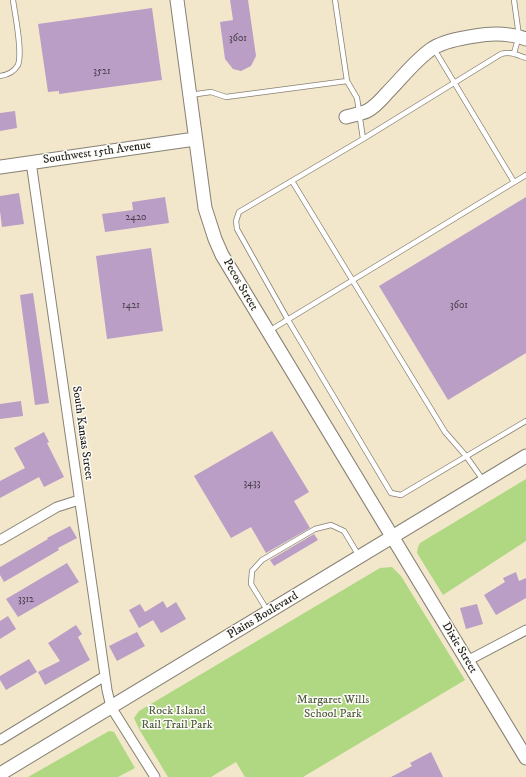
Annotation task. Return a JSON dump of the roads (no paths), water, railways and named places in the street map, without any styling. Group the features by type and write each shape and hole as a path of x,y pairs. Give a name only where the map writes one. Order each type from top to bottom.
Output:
{"main road":[{"name":"Pecos Street","path":"177,0 188,95 205,208 215,239 232,273 392,538"},
{"path":"346,117 367,111 376,105 417,61 433,48 460,38 481,34 502,33 522,37"},
{"name":"Southwest 15th Avenue","path":"0,167 195,139"},
{"name":"Plains Boulevard","path":"0,774 526,456"},
{"name":"Dixie Street","path":"392,538 526,758"}],"street":[{"name":"South Kansas Street","path":"31,162 79,500 111,707"},
{"path":"0,540 57,506 79,500"},
{"path":"468,661 526,630"},
{"path":"0,740 105,676"},
{"path":"111,707 155,777"}],"lane":[{"path":"0,76 8,75 17,66 20,54 13,0"},
{"path":"335,0 347,80 357,98 363,139"},
{"path":"514,0 522,37 514,53"},
{"path":"433,48 514,182"},
{"path":"526,58 514,53 506,52 500,54 363,139 239,212 236,220 237,229 288,320 391,493 400,495 526,420"},
{"path":"188,95 211,92 226,98 347,80"},
{"path":"267,332 526,174"},
{"path":"292,181 445,432 466,456 484,482"},
{"path":"268,612 251,584 252,571 262,560 315,529 331,525 344,531 360,557"}],"park label":[{"name":"Margaret Wills School Park","path":"333,708"},
{"name":"Rock Island Rail Trail Park","path":"177,719"}]}
